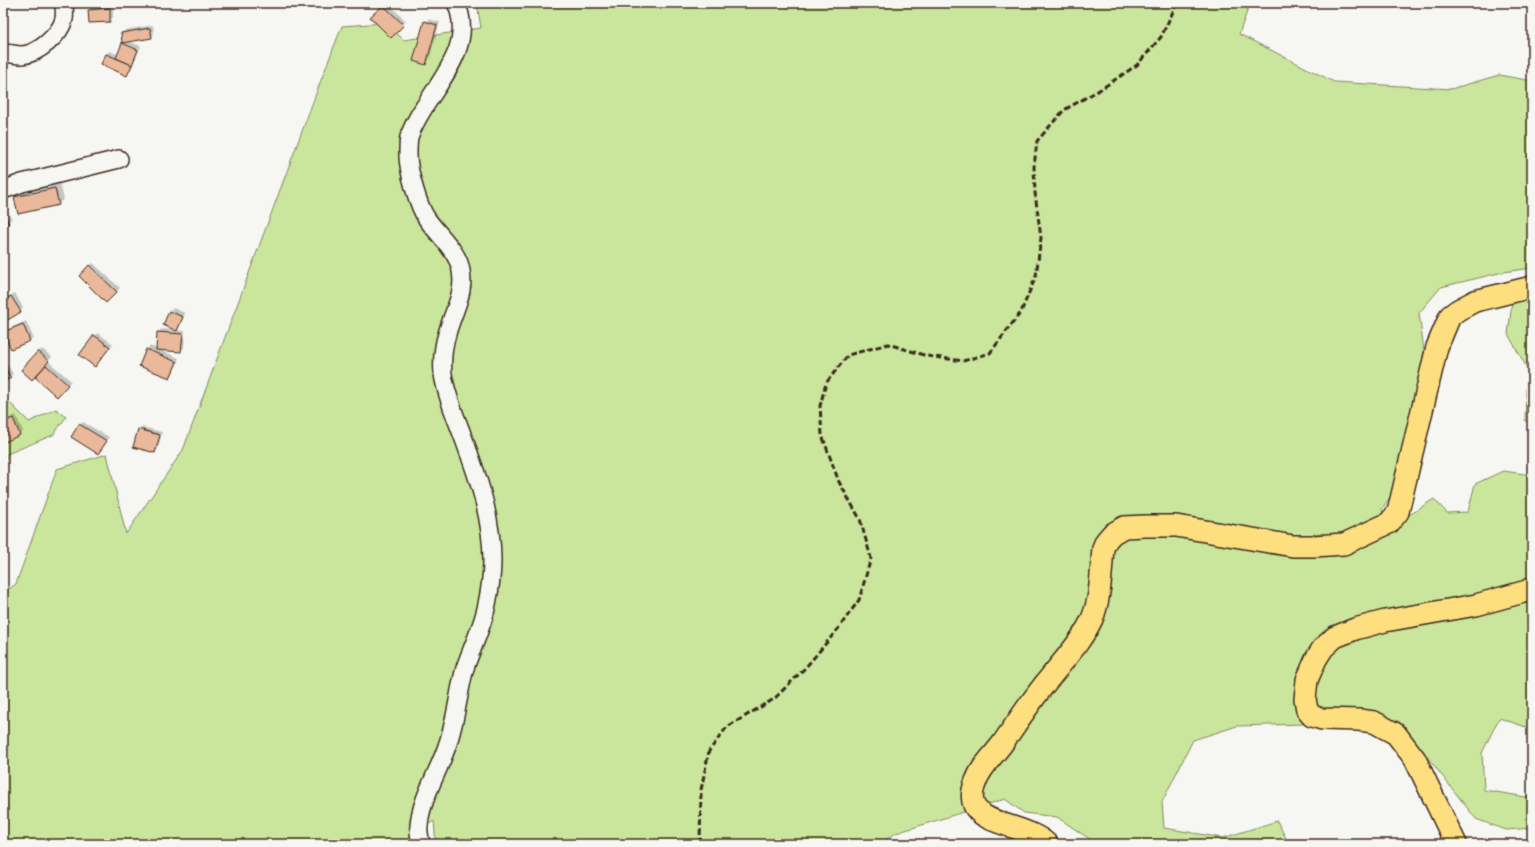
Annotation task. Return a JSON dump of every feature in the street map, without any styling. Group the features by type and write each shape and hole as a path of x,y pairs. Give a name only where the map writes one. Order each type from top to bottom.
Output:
{"main road":[{"path":"1047,844 1030,832 986,817 979,812 974,805 973,790 980,773 1085,632 1098,601 1103,548 1106,541 1112,534 1124,527 1176,526 1293,546 1314,546 1344,544 1389,523 1394,518 1400,504 1437,347 1450,316 1475,301 1532,287"},
{"path":"1456,844 1415,759 1396,734 1374,722 1322,719 1312,716 1307,710 1305,699 1307,680 1316,659 1323,648 1335,637 1355,629 1385,621 1476,605 1527,591 1532,588"}],"street":[{"path":"3,53 22,55 32,52 50,41 60,30 64,18 64,3"},
{"path":"421,844 419,827 423,806 452,734 465,669 487,605 492,561 487,515 476,473 446,391 443,372 443,354 447,335 460,297 463,279 460,262 425,216 410,177 408,157 409,139 415,123 455,58 460,42 461,25 456,3"},
{"path":"3,190 22,183 119,159"}],"green space":[{"path":"477,3 1250,3 1239,34 1334,82 1451,89 1499,75 1532,81 1532,268 1503,272 1441,287 1419,313 1424,351 1410,440 1395,490 1382,509 1387,529 1434,499 1447,513 1468,512 1475,484 1503,471 1532,475 1532,729 1499,718 1482,753 1484,790 1532,798 1532,828 1506,830 1476,819 1399,721 1237,726 1193,740 1162,802 1164,828 1223,838 1277,821 1289,844 1097,844 1057,817 1024,813 1005,799 896,833 879,844 436,844 434,821 412,834 412,844 3,844 3,593 16,584 57,469 107,454 126,534 183,450 342,26 384,23 404,40 481,28"},
{"path":"1532,292 1532,423 1525,421 1527,368 1508,334 1512,304"},
{"path":"6,399 29,422 56,409 66,417 53,435 7,454 3,479 3,400"}],"building":[{"path":"383,5 404,25 391,38 370,17"},
{"path":"110,8 110,22 89,23 88,10"},
{"path":"424,21 437,25 426,65 413,61"},
{"path":"150,28 152,38 122,43 121,33"},
{"path":"122,43 138,50 132,65 116,58"},
{"path":"106,54 132,65 127,76 101,64"},
{"path":"55,188 59,205 18,214 14,197"},
{"path":"3,213 9,223 3,227"},
{"path":"89,265 117,292 106,303 79,276"},
{"path":"11,296 21,312 6,321 3,316 3,300"},
{"path":"169,311 183,317 177,331 163,325"},
{"path":"23,324 30,341 11,349 3,332"},
{"path":"157,332 183,334 181,352 156,350"},
{"path":"94,335 110,347 95,367 79,355"},
{"path":"146,349 177,362 170,378 139,366"},
{"path":"38,351 49,361 32,380 21,370"},
{"path":"46,365 68,385 57,397 35,377"},
{"path":"4,366 11,378 3,382 3,367"},
{"path":"13,418 20,435 3,443 3,422"},
{"path":"79,424 107,441 98,454 71,437"},
{"path":"138,429 160,435 155,453 133,447"}],"railway":[{"path":"700,844 701,790 709,751 727,727 774,699 806,667 838,629 859,600 871,558 860,519 839,482 822,435 820,406 826,383 848,355 888,344 927,356 963,361 990,353 1021,312 1036,276 1041,238 1035,193 1034,167 1037,141 1064,110 1101,89 1137,65 1161,37 1177,3"}]}
